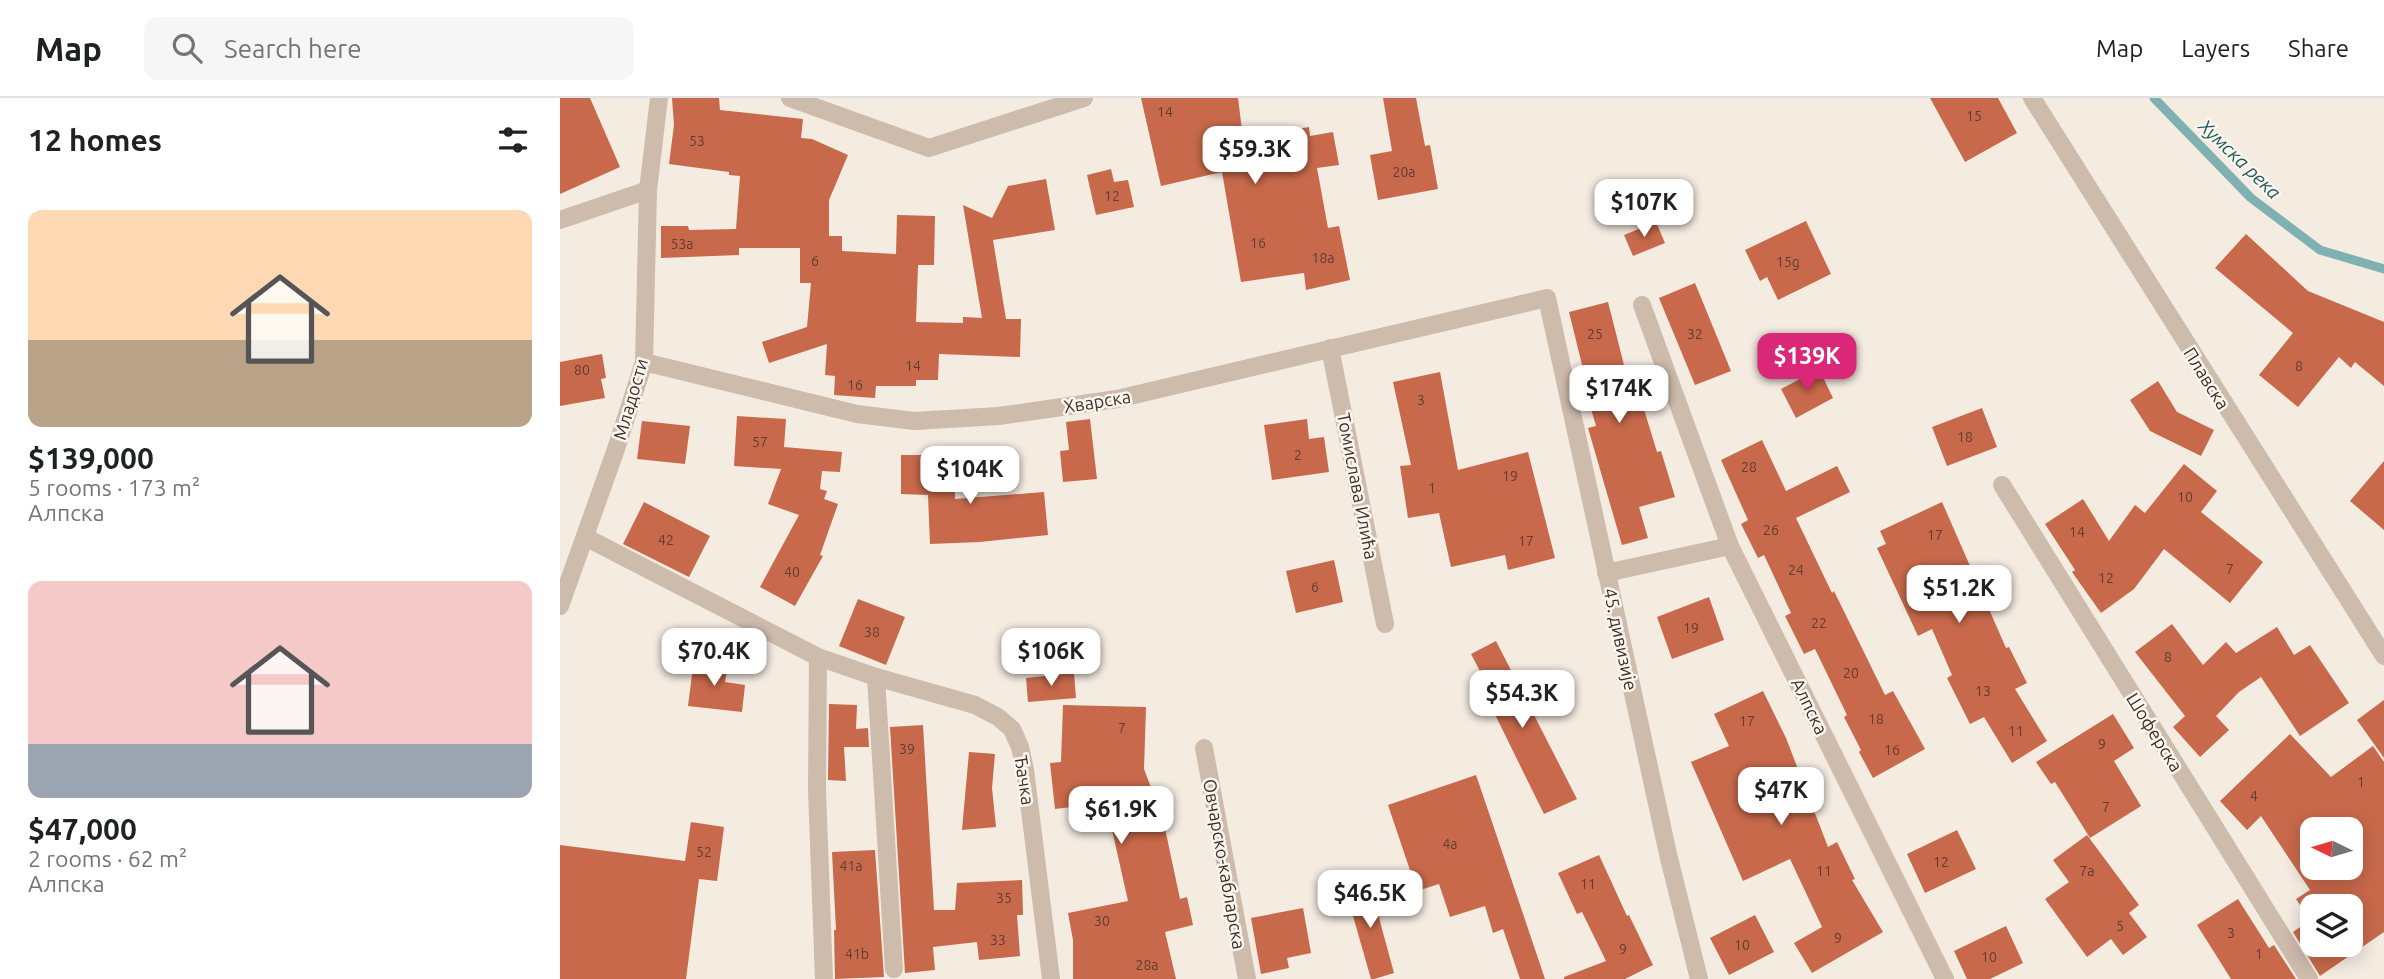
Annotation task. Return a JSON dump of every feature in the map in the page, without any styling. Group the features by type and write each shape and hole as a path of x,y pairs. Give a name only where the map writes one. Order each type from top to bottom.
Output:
{"street":[{"name":"Младости","path":"560,606 644,362 648,190 659,98"},
{"path":"790,98 929,148 1084,98"},
{"name":"Плавска","path":"2032,98 2384,656"},
{"path":"560,220 648,190"},
{"name":"Хварска","path":"644,362 858,414 914,421 999,416 1117,400 1546,298"},
{"name":"45. дивизије","path":"1546,298 1668,854 1699,979"},
{"name":"Алпска","path":"1642,305 1730,546 1945,979"},
{"name":"Томислава Илића","path":"1330,348 1385,624"},
{"name":"Шоферска","path":"2002,485 2308,979"},
{"name":"Ђачка","path":"585,537 818,657 876,677 975,705 998,717 1012,729 1025,769 1051,979"},
{"path":"1606,573 1730,546"},
{"path":"818,657 817,791 824,979"},
{"path":"876,677 894,969"},
{"name":"Овчарско-кабларска","path":"1204,748 1247,979"}],"building":[{"path":"560,98 590,98 620,167 560,194"},
{"path":"672,98 719,98 720,110 803,119 801,138 812,139 848,155 829,200 829,236 842,236 842,251 896,254 897,215 935,216 934,265 918,265 916,322 963,323 963,317 982,318 963,205 992,218 1008,186 1046,179 1055,230 993,240 1006,319 1021,319 1020,357 939,354 938,380 916,380 916,386 876,386 875,398 834,395 835,376 825,375 827,344 769,363 762,342 807,327 811,283 800,283 800,248 739,248 739,255 661,258 661,226 688,226 689,230 736,229 740,176 729,175 729,172 669,164 674,125"},
{"path":"1141,98 1238,98 1243,138 1309,127 1310,136 1333,132 1339,165 1317,168 1328,228 1339,226 1350,280 1306,290 1304,273 1241,282 1222,172 1161,186"},
{"path":"1383,98 1416,98 1425,146 1430,145 1438,189 1378,200 1370,155 1392,151"},
{"path":"1930,98 1998,98 2017,133 1965,162"},
{"path":"1111,169 1114,182 1128,180 1134,207 1096,215 1087,175"},
{"path":"1806,221 1831,274 1778,300 1767,277 1760,281 1745,250"},
{"path":"1656,222 1665,243 1633,256 1624,235"},
{"path":"2246,234 2308,291 2384,322 2384,386 2355,362 2351,368 2339,357 2298,407 2259,375 2293,333 2215,268"},
{"path":"1695,283 1731,371 1695,385 1659,298"},
{"path":"1608,302 1625,369 1631,367 1657,452 1661,451 1675,497 1639,507 1648,538 1622,545 1588,428 1596,426 1583,382 1586,381 1569,312"},
{"path":"602,354 606,378 601,379 605,398 560,406 560,362"},
{"path":"1819,369 1833,398 1796,418 1781,389"},
{"path":"1440,372 1458,470 1528,452 1555,558 1508,570 1505,555 1451,567 1439,513 1408,518 1400,466 1411,465 1393,382"},
{"path":"2158,381 2177,412 2214,430 2201,456 2150,431 2130,400"},
{"path":"1982,408 1997,447 1947,466 1932,427"},
{"path":"737,416 786,419 784,447 842,452 840,472 822,471 820,489 827,491 824,499 838,504 820,555 823,556 795,606 760,587 799,515 768,504 781,469 734,466"},
{"path":"1090,419 1097,479 1063,482 1060,451 1069,450 1066,422"},
{"path":"1307,419 1309,439 1324,437 1329,472 1272,480 1264,425"},
{"path":"642,421 690,426 685,464 637,459"},
{"path":"1762,440 1786,491 1837,466 1850,492 1796,518 1885,695 1893,691 1925,749 1873,778 1844,717 1847,715 1815,649 1804,654 1785,616 1791,613 1764,555 1758,558 1741,524 1748,520 1721,460"},
{"path":"901,455 955,455 955,499 1044,492 1048,535 930,544 928,495 901,494"},
{"path":"2384,461 2384,530 2350,501"},
{"path":"2184,464 2217,491 2201,512 2263,562 2230,603 2164,549 2134,589 2101,613 2072,572 2075,570 2045,524 2083,499 2109,541 2135,505 2145,513"},
{"path":"644,502 710,536 689,577 623,544"},
{"path":"1942,502 2006,648 2009,647 2027,683 2015,689 2047,741 2012,763 1984,717 1970,724 1947,678 1952,675 1932,629 1918,636 1877,548 1886,544 1880,531"},
{"path":"1334,560 1343,602 1296,613 1286,571"},
{"path":"1709,597 1724,640 1672,659 1657,617"},
{"path":"858,599 905,617 886,665 839,646"},
{"path":"2172,624 2203,665 2226,642 2236,653 2277,627 2294,655 2310,645 2349,703 2300,736 2261,677 2239,692 2216,716 2229,730 2200,757 2173,727 2185,716 2135,652"},
{"path":"1496,641 1577,799 1544,814 1477,678 1482,675 1471,654"},
{"path":"694,659 728,664 725,682 745,685 742,712 688,706"},
{"path":"1074,673 1076,698 1028,702 1026,678"},
{"path":"1763,691 1786,738 1828,847 1837,842 1855,879 1852,880 1883,932 1812,973 1794,943 1822,927 1790,859 1743,881 1691,762 1729,746 1714,714"},
{"path":"2384,700 2384,758 2357,720"},
{"path":"829,704 857,705 856,729 868,728 869,747 844,747 846,781 828,780"},
{"path":"1063,705 1146,707 1144,769 1163,819 1180,899 1187,897 1193,925 1165,932 1176,979 1073,979 1073,940 1068,913 1128,901 1106,803 1055,809 1050,763 1061,762"},
{"path":"2113,714 2134,748 2114,761 2141,806 2090,838 2055,782 2051,784 2036,762"},
{"path":"923,725 934,910 955,910 957,883 1022,880 1023,915 1017,915 1020,956 979,960 977,942 933,947 935,970 905,973 890,727"},
{"path":"2290,734 2331,777 2373,746 2384,762 2384,932 2363,946 2363,894 2304,894 2310,890 2303,880 2363,880 2363,817 2300,817 2300,875 2261,816 2247,830 2220,801"},
{"path":"969,752 995,754 992,788 996,827 962,830"},
{"path":"1476,775 1545,979 1520,979 1503,929 1493,933 1485,906 1450,917 1439,884 1417,891 1388,805"},
{"path":"691,822 724,827 717,881 699,879 686,979 560,979 560,845 685,861"},
{"path":"1957,830 1976,869 1925,893 1907,854"},
{"path":"2087,835 2139,905 2129,913 2147,937 2123,955 2111,939 2087,957 2045,899 2069,882 2053,860"},
{"path":"875,850 884,977 835,979 836,930 832,852"},
{"path":"1599,855 1653,965 1625,979 1564,979 1606,961 1582,912 1577,914 1558,873"},
{"path":"1369,881 1394,973 1374,979 1371,979 1345,888"},
{"path":"2238,899 2269,948 2274,945 2296,979 2231,979 2197,925"},
{"path":"1303,908 1311,953 1287,958 1289,968 1261,974 1251,918"},
{"path":"1755,915 1774,952 1729,975 1710,938"},
{"path":"2006,926 2023,963 1990,979 1967,979 1954,951"},
{"path":"2300,927 2300,943 2293,932"},
{"path":"2308,957 2348,957 2320,976"}],"waterway":[{"name":"Хумска река","path":"2154,98 2251,198 2320,250 2384,269"}]}
